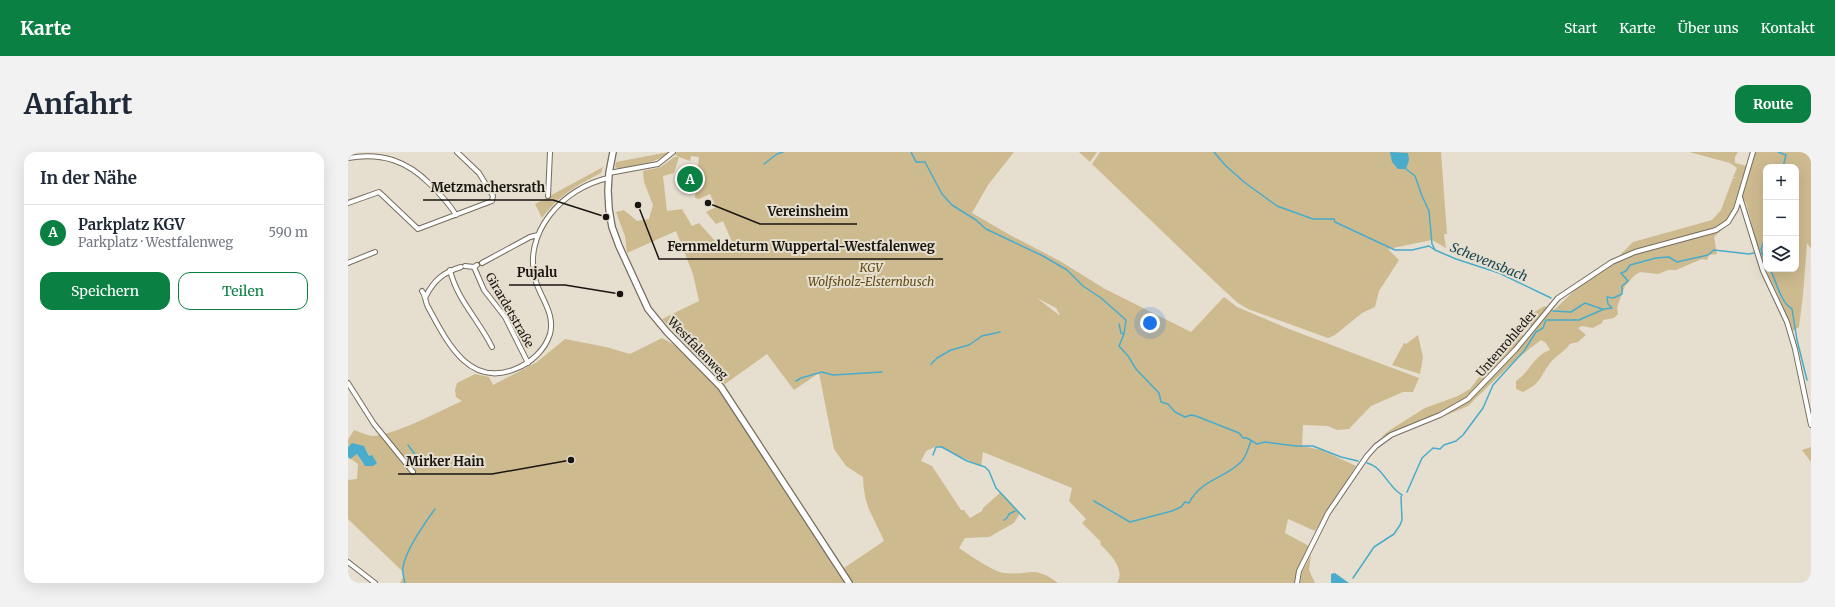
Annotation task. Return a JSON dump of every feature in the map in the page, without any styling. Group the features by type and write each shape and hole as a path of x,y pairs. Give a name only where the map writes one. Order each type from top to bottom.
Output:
{"street":[{"path":"348,203 379,192 418,229 492,201 493,196 479,172 457,152"},
{"path":"548,196 550,152"},
{"name":"Westfalenweg","path":"613,152 609,176 609,209 612,227 619,246 648,309 667,332 721,387 849,583"},
{"path":"609,176 658,164 673,152"},
{"name":"Untenrohleder","path":"1297,583 1299,571 1328,513 1367,456 1376,446 1391,435 1440,415 1468,399 1487,381 1545,313 1564,294 1623,256 1716,230 1728,222 1736,210 1753,152"},
{"path":"348,158 361,154 374,153 403,160 416,170 445,199 456,215"},
{"name":"Girardetstraße","path":"422,291 426,296 427,306 444,334 458,354 477,372 494,375 508,372 528,363 546,344 551,328 549,310 536,283 533,270 533,257 538,235 552,211 567,196 591,183 609,176"},
{"path":"1740,197 1763,271 1782,310 1789,329 1795,349 1811,425"},
{"name":"Girardetstraße","path":"482,262 530,237 538,235"},
{"path":"348,263 375,252"},
{"name":"Girardetstraße","path":"426,296 432,285 450,270 463,266 476,266 484,290 511,327 528,363"},
{"path":"450,270 452,281 461,300 485,332 492,347"},
{"path":"348,383 374,424 413,472"},
{"path":"348,562 375,583"}],"green space":[{"path":"669,152 658,159 645,164 619,169 615,167 616,162"},
{"name":"KGV Wolfsholz-Elsternbusch","path":"677,152 1014,152 988,185 972,213 1060,261 1105,289 1191,332 1224,297 1237,307 1289,329 1419,378 1413,392 1403,392 1371,406 1349,429 1337,430 1328,426 1303,425 1302,446 1322,450 1356,466 1315,531 1288,519 1285,533 1309,546 1297,570 1294,583 1117,583 1119,578 1118,567 1108,552 1100,544 1101,542 1082,523 1086,519 1069,501 1072,488 983,452 981,466 937,446 926,451 921,461 932,466 961,510 964,510 970,518 982,511 983,508 1001,492 1020,513 1014,523 989,537 965,538 959,548 994,570 1013,574 1037,572 1050,577 1058,583 400,583 403,577 402,571 348,519 348,480 357,479 358,464 348,457 350,458 357,454 363,464 370,466 369,456 366,449 349,445 348,447 348,440 354,430 372,436 381,435 417,422 462,401 456,397 455,390 457,383 475,374 489,377 493,385 537,362 565,339 606,347 630,354 662,338 676,346 718,389 838,572 884,541 867,504 863,477 846,466 834,449 819,373 794,390 767,354 725,384 662,319 699,301 693,274 676,231 627,253 625,236 616,212 624,210 637,221 649,219 653,205 644,182 643,171 661,167 674,157 679,157 675,155","holes":["691,156 699,157 695,198 699,199 710,194 716,207 706,212 716,224 723,221 736,251 725,252 699,223 692,226 682,209 667,211 663,176 674,173 679,157 690,161","1037,298 1056,308 1060,315 1059,315"]},
{"path":"1079,152 1097,152 1090,162"},
{"path":"1100,152 1441,152 1447,234 1444,234 1446,248 1432,240 1388,249 1399,260 1379,291 1375,307 1362,313 1335,335 1328,338 1248,309 1238,303 1092,164"},
{"path":"1689,152 1738,152 1735,157 1735,163 1747,166 1743,179 1733,177 1737,168 1730,163"},
{"path":"1755,152 1811,152 1811,249 1807,243 1799,327 1793,331 1767,272 1799,272 1799,164 1763,164 1763,263 1746,203 1742,196"},
{"path":"603,167 601,173 561,197 542,218 535,204"},
{"path":"1733,178 1739,178 1742,180 1728,224 1714,237 1717,254 1709,255 1707,260 1702,259 1676,270 1668,270 1658,274 1640,272 1635,275 1625,286 1617,308 1618,314 1614,318 1603,320 1602,323 1593,328 1582,326 1578,328 1586,335 1578,342 1570,344 1551,362 1540,379 1523,392 1516,389 1516,381 1540,356 1550,350 1546,343 1541,340 1513,362 1468,406 1440,418 1381,437 1425,408 1458,396 1470,389 1489,364 1500,358 1514,337 1527,334 1531,326 1523,326 1520,320 1545,306 1554,310 1576,289 1620,260 1621,254 1633,242 1712,220 1721,210"},
{"path":"1418,335 1423,357 1420,374 1392,365 1404,343 1406,344"},
{"path":"1811,447 1811,462 1802,450"},
{"path":"1311,555 1309,570 1315,583 1300,583 1302,572"}],"water":[{"path":"1390,152 1408,153 1409,160 1406,169 1398,169 1392,162"},
{"path":"352,443 364,446 369,456 372,455 377,463 373,466 365,466 357,454 350,459 348,457 348,447"},
{"path":"1335,573 1349,583 1331,583 1331,574"}],"waterway":[{"path":"764,164 777,154 783,152"},
{"path":"911,152 916,162 925,162 942,194 952,205 976,220 986,229 1043,256 1067,270 1083,286 1101,298 1126,320 1124,334 1119,346 1128,356 1136,369 1159,393 1161,402 1168,404 1175,412 1185,417 1191,415 1196,416 1239,433 1243,438 1247,438 1257,444 1265,442 1296,446 1313,446 1341,457 1358,461"},
{"path":"1214,152 1225,165 1244,182 1277,206 1313,219 1334,219 1335,222 1395,250 1412,250 1429,246 1435,250"},
{"path":"1778,152 1786,155 1784,164"},
{"name":"Schevensbach","path":"1406,169 1415,176 1429,211 1432,244 1435,250 1456,259 1499,273 1551,298"},
{"path":"1763,244 1761,249 1763,256"},
{"path":"1407,492 1422,458 1433,448 1440,449 1444,445 1456,441 1463,435 1483,408 1493,385 1524,351 1536,332 1543,328 1546,320 1579,320 1604,309 1612,308 1608,304 1607,297 1613,298 1622,294 1622,286 1628,281 1621,273 1626,271 1630,265 1656,258 1669,257 1677,262 1708,255 1714,250 1749,254 1754,253"},
{"path":"1771,272 1781,296 1792,309 1797,340 1807,380"},
{"name":"Schevensbach","path":"1553,311 1571,312 1585,303 1602,309"},
{"path":"1119,324 1121,333 1123,334"},
{"path":"931,364 937,358 951,350 969,345 982,336 1000,332"},
{"path":"796,381 822,372 833,375 882,372"},
{"path":"1094,501 1130,522 1172,511 1181,507 1185,502 1189,503 1200,489 1228,472 1242,461 1251,441"},
{"path":"408,445 417,457 409,462"},
{"path":"933,455 936,447 942,447 967,461 985,467 989,471 996,488 1025,519"},
{"path":"1353,578 1374,547 1394,534 1402,520 1402,495 1373,465 1367,463"},
{"path":"405,583 403,569 408,552 416,537 435,509"},
{"path":"1004,520 1009,514 1015,511"}],"place":[{"name":"Parkplatz KGV","path":"690,179"},
{"name":"Vereinsheim","path":"708,203"},
{"name":"Fernmeldeturm Wuppertal-Westfalenweg","path":"638,205"},
{"name":"Metzmachersrath","path":"606,217"},
{"name":"Pujalu","path":"620,294"},
{"name":"Mirker Hain","path":"571,460"}]}
